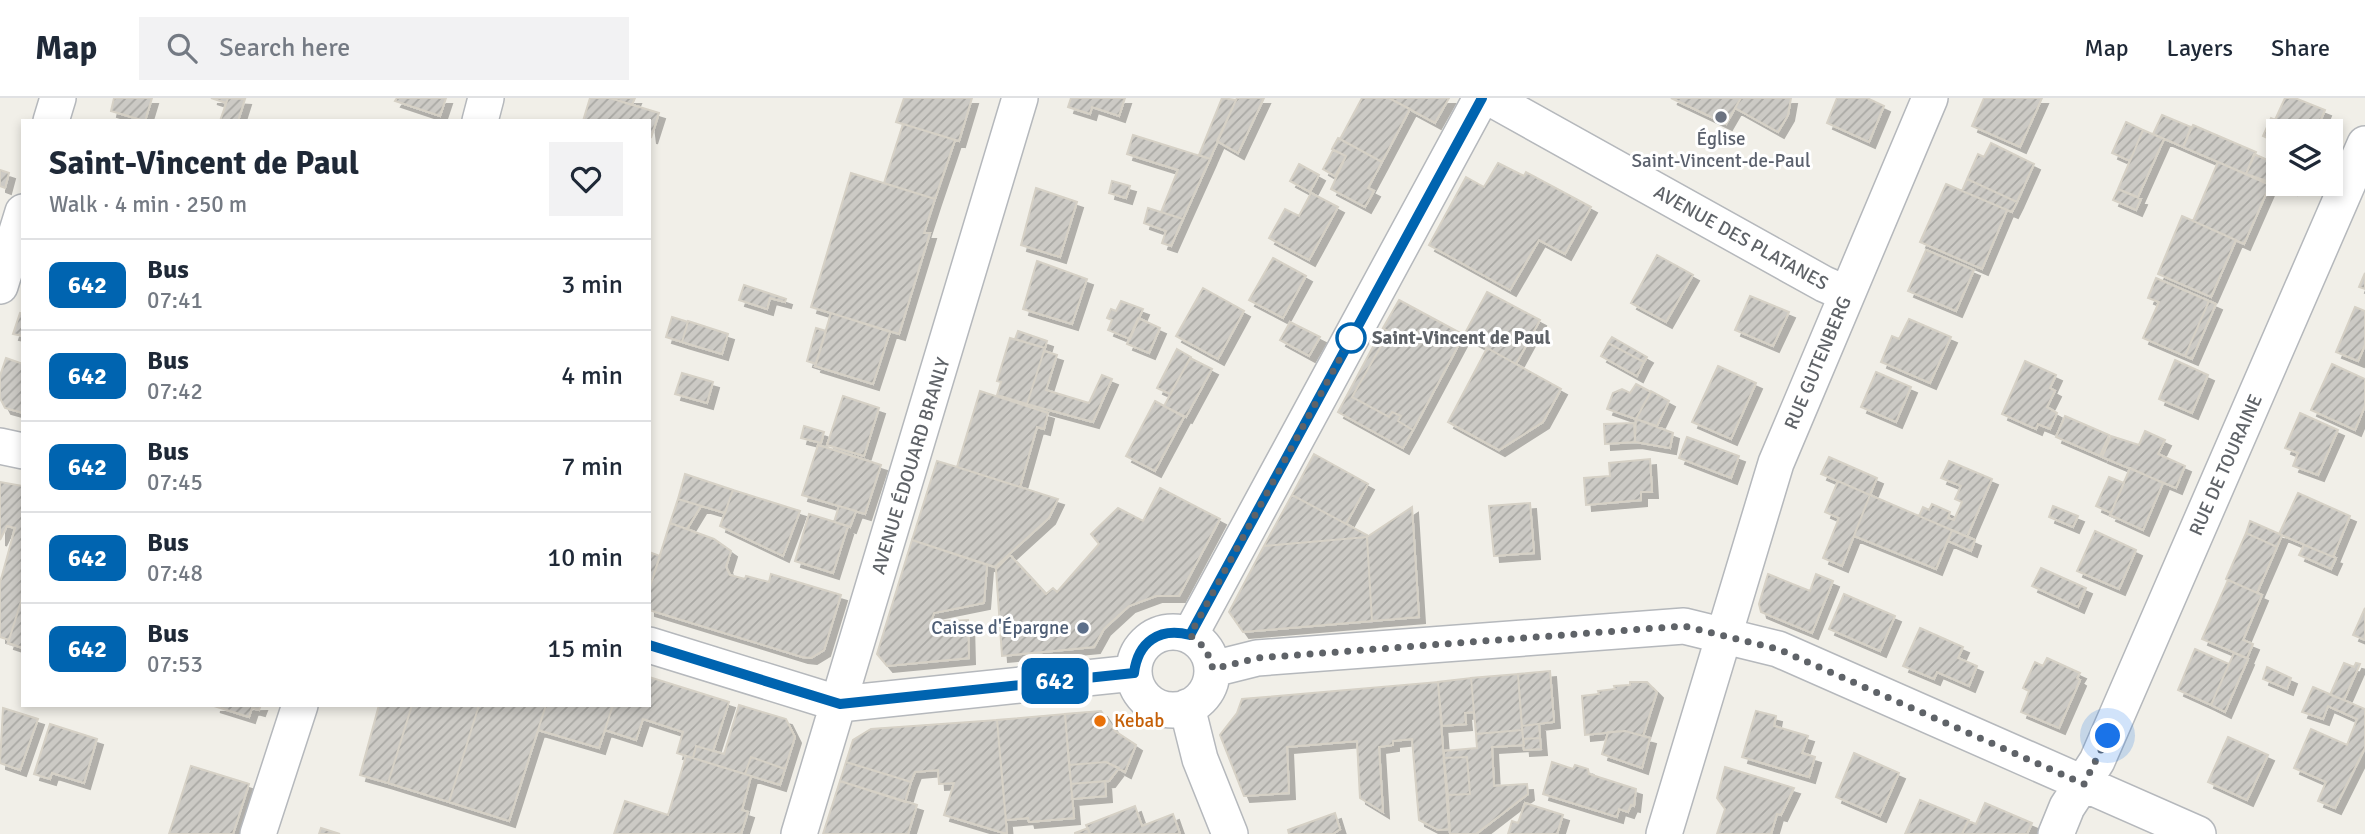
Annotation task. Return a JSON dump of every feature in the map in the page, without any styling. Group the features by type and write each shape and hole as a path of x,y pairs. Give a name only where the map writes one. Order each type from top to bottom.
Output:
{"street":[{"path":"52,119 58,98"},
{"path":"481,119 486,98"},
{"name":"AVENUE ÉDOUARD BRANLY","path":"799,834 1020,98"},
{"path":"1190,635 1482,98"},
{"name":"AVENUE DES PLATANES","path":"1490,98 1824,284 1847,293"},
{"name":"RUE GUTENBERG","path":"1664,834 1776,463 1930,98"},
{"name":"RUE DE TOURAINE","path":"2056,834 2067,807 2084,784 2365,144"},
{"path":"0,286 21,218"},
{"path":"0,446 21,451"},
{"path":"1213,669 1257,658 1684,626 1778,649 2198,834"},
{"path":"1163,633 1190,635 1206,649 1213,669 1206,692 1187,707 1163,709 1143,696 1134,673 1142,648 1151,638 1163,633"},
{"path":"651,646 840,704 1134,673"},
{"path":"258,834 299,707"},
{"path":"1187,707 1200,759 1230,834"}],"building":[{"path":"114,98 152,98 146,119 111,111"},
{"path":"211,98 228,98 226,103"},
{"path":"228,98 245,99 239,119 221,119"},
{"path":"397,98 446,98 440,116 395,101"},
{"path":"590,98 610,98 659,113 651,138 651,119 584,119"},
{"path":"610,98 635,98 632,105"},
{"path":"904,98 972,98 959,141 896,122"},
{"path":"1071,98 1125,98 1119,116 1092,107 1090,114 1068,107"},
{"path":"1222,98 1236,100 1210,159 1199,155"},
{"path":"1237,98 1264,98 1238,153 1217,141"},
{"path":"1362,98 1389,98 1410,109 1382,162 1340,139"},
{"path":"1389,98 1449,98 1435,123"},
{"name":"Église Saint-Vincent-de-Paul","path":"1671,98 1741,98 1726,124"},
{"path":"1741,98 1791,98 1788,115 1778,132 1735,108"},
{"path":"1837,98 1867,98 1884,106 1869,142 1827,123"},
{"path":"1984,98 2042,98 2020,147 1972,126"},
{"path":"2285,98 2295,98 2325,110 2321,119 2275,119"},
{"path":"2162,115 2191,127 2183,147 2153,134"},
{"path":"2126,122 2143,130 2130,161 2112,153"},
{"path":"903,124 955,140 935,199 884,183"},
{"path":"2193,125 2256,152 2246,174 2183,147"},
{"path":"2143,130 2164,139 2138,197 2118,189"},
{"path":"1133,135 1210,159 1183,219 1161,212 1178,170 1127,154"},
{"path":"1338,138 1382,162 1368,188 1374,191 1365,207 1331,189 1346,156 1332,149"},
{"path":"1991,143 2034,164 2017,202 1967,179 1978,154 1984,157"},
{"path":"1333,150 1346,156 1335,176 1323,169"},
{"path":"2254,154 2266,159 2266,181 2246,174"},
{"path":"2218,162 2266,183 2266,194 2244,244 2193,221"},
{"path":"1498,163 1524,176 1526,172 1591,207 1565,254 1539,240 1510,290 1429,245 1466,177 1484,187"},
{"path":"1299,164 1319,175 1310,192 1290,181"},
{"path":"0,170 9,173 5,188 0,186"},
{"path":"851,173 935,199 924,233 930,233 899,334 811,307"},
{"path":"1967,179 2017,202 2012,212 1962,191"},
{"path":"1112,181 1130,186 1126,198 1109,193"},
{"path":"1946,184 2007,210 1982,269 1920,242"},
{"path":"1036,188 1077,202 1060,257 1021,245"},
{"path":"2118,189 2141,199 2136,210 2113,200"},
{"path":"1311,193 1338,207 1309,260 1269,238 1285,209 1299,216"},
{"path":"1148,208 1183,219 1171,246 1162,243 1166,231 1144,223"},
{"path":"2182,216 2236,240 2211,297 2158,274"},
{"path":"1926,250 1974,270 1956,311 1908,291"},
{"path":"1657,255 1693,275 1666,322 1631,303"},
{"path":"1273,258 1306,276 1283,318 1249,300"},
{"path":"1037,261 1087,279 1072,324 1023,309"},
{"path":"2365,273 2365,289 2359,287"},
{"path":"2156,278 2209,301 2185,356 2143,338 2159,302 2148,298"},
{"path":"744,285 786,299 785,302 770,298 767,309 739,300"},
{"path":"1203,288 1244,311 1218,359 1176,336"},
{"path":"1487,292 1540,320 1516,364 1464,335"},
{"path":"1750,296 1789,312 1773,346 1735,330"},
{"path":"1399,300 1464,335 1413,430 1398,421 1401,416 1392,412 1389,417 1352,397 1389,332 1383,328"},
{"path":"1121,301 1143,309 1130,339 1108,330 1112,320 1107,318 1111,309 1116,311"},
{"path":"2209,301 2216,304 2192,359 2185,356"},
{"path":"2355,307 2365,311 2365,345 2358,361 2336,352"},
{"path":"20,313 21,313 21,336 13,334"},
{"path":"831,313 890,332 873,384 815,366"},
{"path":"672,317 688,322 682,342 666,337"},
{"path":"1138,318 1160,328 1149,353 1127,344"},
{"path":"1909,319 1951,337 1930,383 1881,362 1892,336 1899,339"},
{"path":"688,321 728,334 722,354 682,342"},
{"path":"1290,322 1320,337 1309,356 1280,340"},
{"path":"816,328 826,331 816,364 807,361"},
{"path":"1383,328 1389,332 1352,397 1389,417 1392,412 1401,416 1398,421 1413,430 1403,448 1338,412"},
{"path":"1018,331 1047,341 1045,348 1015,339"},
{"path":"1612,337 1647,357 1644,362 1608,343"},
{"path":"1010,338 1045,348 1027,404 997,395 1001,382 997,381"},
{"path":"1608,343 1644,362 1637,376 1601,356"},
{"path":"1487,348 1561,389 1543,422 1499,450 1448,422"},
{"path":"1177,349 1191,357 1170,394 1157,388"},
{"path":"1044,351 1057,355 1046,390 1089,403 1102,375 1112,379 1093,422 1027,404"},
{"path":"6,358 21,363 21,412 5,408 0,398 0,376"},
{"path":"1190,358 1212,369 1186,417 1164,406"},
{"path":"2175,360 2208,375 2192,413 2159,399"},
{"path":"2025,361 2056,375 2050,388 2055,391 2047,407 2057,413 2050,429 2038,424 2036,429 2002,414"},
{"path":"2332,364 2365,379 2365,406 2355,430 2311,410"},
{"path":"1718,366 1756,383 1731,439 1692,422"},
{"path":"1876,372 1911,387 1896,422 1861,407"},
{"path":"682,373 713,382 707,403 675,394"},
{"path":"1636,384 1651,392 1636,419 1607,409 1613,393 1622,389 1630,393"},
{"path":"980,391 1048,413 1044,429 1037,427 1020,487 957,467"},
{"path":"1651,391 1669,401 1657,426 1636,419"},
{"path":"843,396 879,408 864,456 827,445"},
{"path":"1155,401 1184,417 1155,471 1126,456"},
{"path":"2300,413 2338,430 2318,475 2293,466 2298,453 2285,448"},
{"path":"2065,416 2109,435 2100,456 2056,437"},
{"path":"1636,419 1673,433 1670,448 1635,442"},
{"path":"1634,423 1635,442 1605,444 1604,424"},
{"path":"804,426 824,432 821,443 801,438"},
{"path":"2145,431 2165,440 2158,454 2185,466 2176,488 2102,457 2111,436 2139,445"},
{"path":"1687,437 1739,456 1731,478 1679,458"},
{"path":"818,445 881,465 865,514 802,495"},
{"path":"1314,454 1368,484 1346,524 1292,495"},
{"path":"1829,457 1877,478 1870,495 1821,474"},
{"path":"1650,459 1652,492 1641,492 1641,500 1586,505 1584,478 1610,476 1609,463"},
{"path":"937,461 1058,499 1049,518 995,567 912,540"},
{"path":"1949,461 1992,479 1967,537 1919,516 1923,507 1929,510 1932,504 1950,512 1948,518 1954,520 1962,502 1955,499 1961,486 1941,478"},
{"path":"2130,468 2163,483 2143,530 2110,515"},
{"path":"685,474 733,490 725,513 678,499"},
{"path":"2109,477 2124,483 2111,513 2096,506"},
{"path":"1838,481 1870,495 1842,566 1823,558 1839,518 1825,512"},
{"path":"0,482 21,486 21,601 9,640 0,637 0,583 15,528 7,526 0,540"},
{"path":"1160,488 1220,519 1179,596 1156,596 1129,606 1104,629 1094,647 1002,656 996,569 1010,555 1046,594 1053,588 1057,592 1099,544 1091,534 1118,508 1143,521"},
{"path":"733,490 800,511 783,556 720,526"},
{"path":"2298,493 2350,516 2333,557 2279,534"},
{"path":"1292,495 1367,535 1367,537 1264,546"},
{"path":"1870,495 1952,530 1936,569 1854,536"},
{"path":"678,499 701,506 687,529 670,523"},
{"path":"1530,503 1534,553 1494,556 1489,506"},
{"path":"839,506 856,511 850,527 834,522"},
{"path":"2053,506 2078,516 2073,527 2049,517"},
{"path":"1412,507 1419,617 1372,621 1367,537"},
{"path":"809,514 848,526 833,573 795,561"},
{"path":"2250,521 2282,535 2277,547 2246,533"},
{"path":"670,523 714,539 731,551 726,567 730,575 769,582 771,574 841,595 824,650 811,658 651,611 651,584"},
{"path":"1952,530 1975,540 1971,551 1948,541"},
{"path":"2095,531 2136,550 2119,589 2077,571"},
{"path":"2246,533 2277,547 2257,593 2226,579"},
{"path":"1367,537 1372,621 1243,632 1229,612 1264,546"},
{"path":"912,540 987,565 984,603 934,613 931,622 968,620 969,658 887,666 877,654"},
{"path":"2304,545 2336,558 2331,569 2299,555"},
{"path":"651,553 660,556 651,584"},
{"path":"2041,568 2086,588 2078,607 2032,586"},
{"path":"1768,574 1810,591 1816,574 1833,581 1812,633 1761,612 1759,604"},
{"path":"2228,580 2262,595 2243,640 2253,644 2247,658 2202,639"},
{"path":"1844,594 1895,616 1880,651 1829,629"},
{"path":"21,601 21,647 8,643"},
{"path":"2365,608 2365,640 2353,635"},
{"path":"1920,628 1963,647 1958,658 1977,666 1969,686 1937,672 1934,679 1903,666"},
{"path":"2195,649 2229,664 2211,705 2178,690"},
{"path":"2234,653 2248,659 2225,712 2211,705"},
{"path":"2047,658 2080,673 2077,678 2080,680 2059,728 2021,712 2029,691 2023,688 2035,662 2043,666"},
{"path":"2344,663 2354,667 2356,663 2360,664 2344,700 2330,695"},
{"path":"2267,667 2291,678 2287,689 2263,679"},
{"path":"1550,671 1554,722 1522,726 1518,674"},
{"path":"1518,674 1522,730 1476,734 1471,678"},
{"path":"651,678 729,702 713,751 696,746 693,758 677,753 683,732 643,719 636,740 605,730 612,707 651,707"},
{"path":"1471,678 1474,712 1465,713 1466,724 1442,726 1438,682"},
{"path":"1438,682 1449,829 1438,830 1419,820 1412,739 1393,741 1393,745 1379,747 1383,812 1360,798 1357,741 1287,747 1289,793 1244,796 1220,735 1237,713 1242,699"},
{"path":"1630,682 1647,682 1657,692 1643,736 1625,731 1585,735 1582,696 1615,689 1614,686 1630,685"},
{"path":"2313,687 2365,709 2365,748 2335,808 2318,801 2326,782 2294,768 2311,729 2347,745 2357,719 2328,706 2323,719 2302,712"},
{"path":"739,705 786,719 795,737 785,769 751,757 745,774 693,758 696,746 724,754"},
{"path":"217,707 260,707 259,710 252,708 249,717"},
{"path":"378,707 411,707 388,783 360,775"},
{"path":"411,707 478,707 449,802 388,783"},
{"path":"478,707 545,707 509,821 449,802"},
{"path":"545,707 612,707 599,748 538,730"},
{"path":"3,708 38,719 20,770 0,763"},
{"path":"1101,711 1115,731 1136,745 1125,772 1106,762 1069,765 1065,714"},
{"path":"1756,711 1776,716 1774,726 1808,736 1802,753 1815,757 1809,777 1742,757"},
{"path":"1065,714 1074,818 1029,822 1028,818 1006,820 997,720"},
{"path":"997,720 1007,834 944,815 954,783 939,784 938,770 915,772 911,782 846,762 853,740 871,729"},
{"path":"50,724 97,739 84,783 52,773 50,779 34,774"},
{"path":"1539,724 1540,738 1523,739 1522,726"},
{"path":"1522,730 1524,745 1492,747 1494,786 1527,784 1528,794 1476,834 1450,834 1448,795 1470,794 1467,757 1444,758 1444,751 1477,748 1476,734"},
{"path":"1625,731 1650,738 1642,768 1602,754 1608,732"},
{"path":"2228,737 2268,755 2247,800 2208,782"},
{"path":"1540,738 1541,749 1524,750 1523,739"},
{"path":"1854,753 1899,773 1880,816 1836,797"},
{"path":"686,756 751,776 742,810 748,812 741,834 614,834 625,801 668,815"},
{"path":"751,757 785,769 780,785 745,774"},
{"path":"1467,757 1470,794 1448,795 1444,758"},
{"path":"846,762 911,782 905,802 840,781"},
{"path":"1106,762 1119,768 1109,781 1071,784 1069,765"},
{"path":"1552,762 1573,769 1575,765 1588,769 1589,774 1636,789 1634,806 1631,805 1628,812 1619,809 1617,817 1543,794"},
{"path":"191,766 249,784 233,834 169,834"},
{"path":"1725,767 1794,788 1781,815 1777,814 1771,834 1717,834 1725,809 1717,798"},
{"path":"840,781 917,805 908,834 823,834"},
{"path":"1105,781 1106,796 1072,799 1071,784"},
{"path":"1920,800 1969,820 1962,834 1905,834"},
{"path":"1525,803 1563,815 1557,834 1508,834 1512,821 1518,823"},
{"path":"1985,803 2032,823 2027,834 1962,834 1968,821 1976,824"},
{"path":"1135,806 1142,826 1173,814 1180,834 1090,834 1086,825"},
{"path":"1335,813 1340,829 1333,834 1289,834 1288,830"},
{"path":"321,828 340,834 319,834"},
{"path":"1088,828 1090,834 1075,834 1075,833"}],"bus line":[{"name":"642","path":"651,646 840,704 1134,673 1136,660 1151,638 1163,633 1190,635 1482,98"}],"place":[{"name":"Église Saint-Vincent-de-Paul","path":"1721,117"},
{"name":"Saint-Vincent de Paul","path":"1351,338"},
{"name":"Caisse d'Épargne","path":"1083,628"},
{"name":"Kebab","path":"1100,721"}],"route":[{"path":"1351,338 1190,635 1199,640 1206,649 1213,669 1257,658 1684,626 1778,649 2084,784 2108,736"}]}
